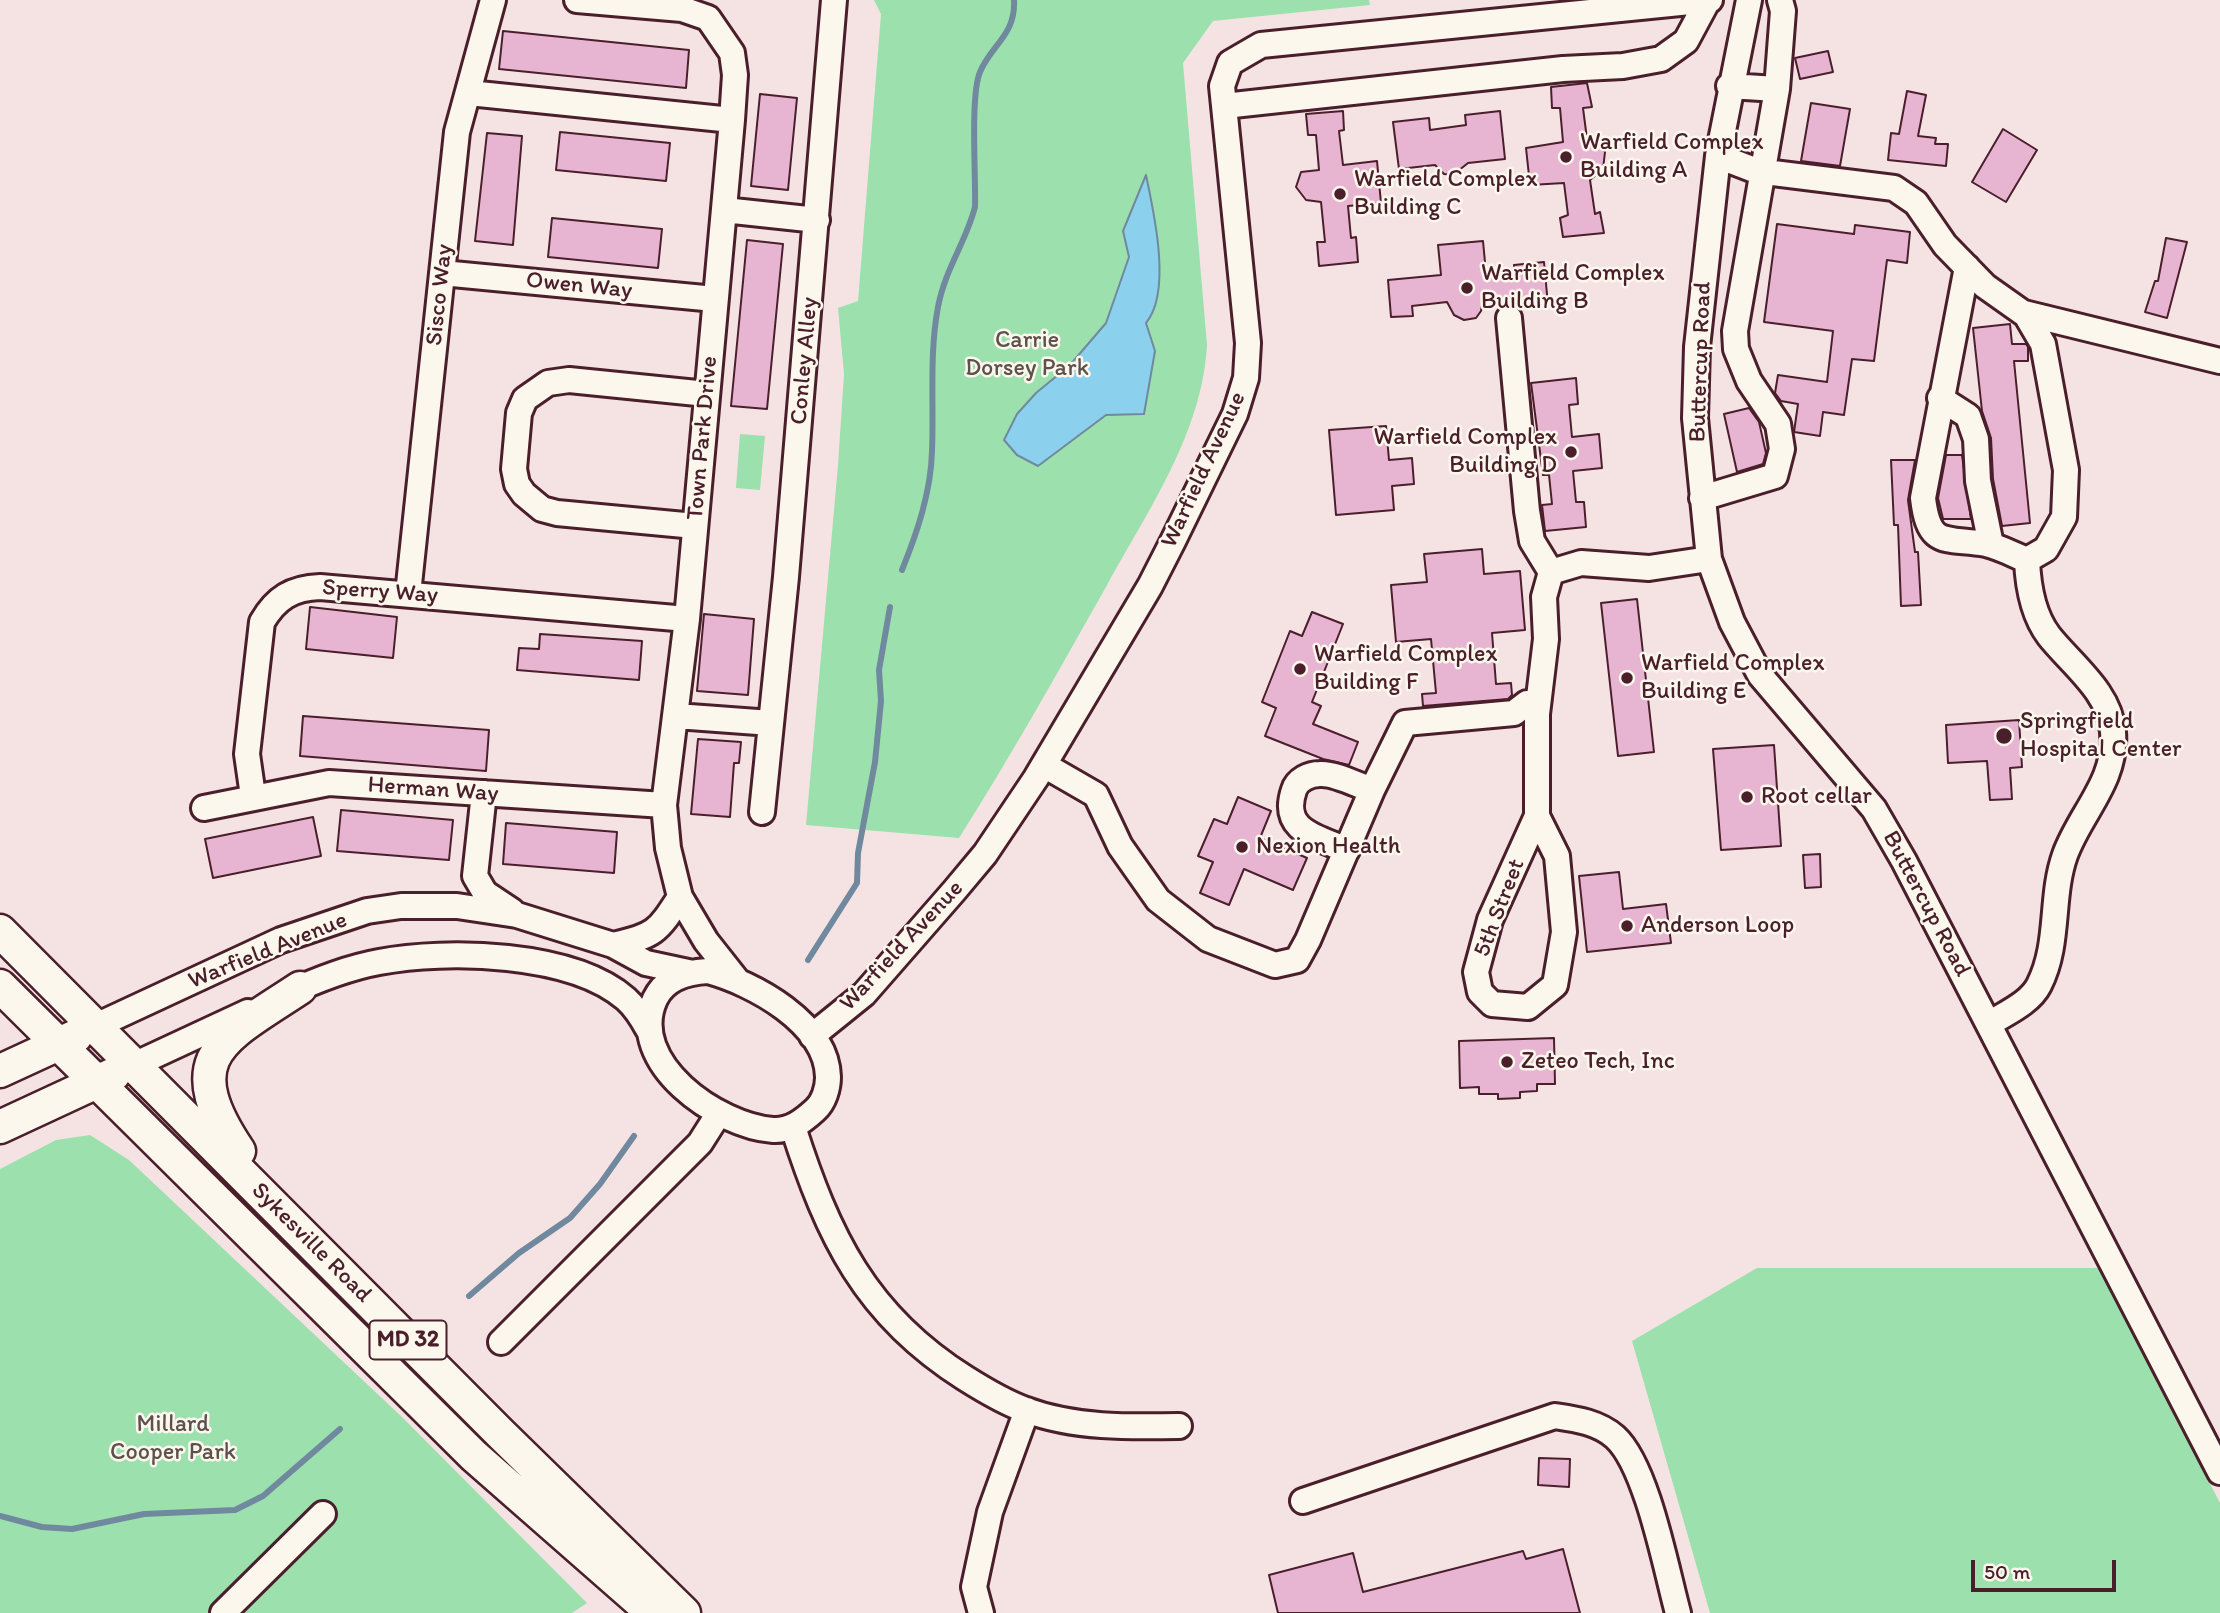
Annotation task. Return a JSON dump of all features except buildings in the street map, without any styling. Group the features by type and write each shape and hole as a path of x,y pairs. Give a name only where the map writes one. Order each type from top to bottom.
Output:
{"main road":[{"name":"Sykesville Road","path":"0,931 684,1613"},
{"name":"Sykesville Road","path":"0,986 474,1456 653,1613"},
{"path":"278,1210 218,1120 208,1077 219,1045 239,1028 300,988"},
{"path":"0,1071 96,1026"},
{"path":"0,1127 134,1065"}],"street":[{"name":"Sisco Way","path":"408,594 457,132 493,0"},
{"name":"Town Park Drive","path":"578,0 629,2 682,9 708,18 732,53 735,75 724,210 687,619 664,805 668,848 680,897 706,941 736,979"},
{"name":"Conley Alley","path":"762,812 817,219 834,0"},
{"path":"1224,106 1563,69 1623,66 1661,59 1686,41 1709,0"},
{"name":"Warfield Avenue","path":"812,1036 864,994 985,854 1044,765 1150,586 1235,414 1246,378 1247,312 1222,86 1230,64 1261,45 1645,3 1709,0"},
{"name":"Buttercup Road","path":"1749,0 1729,86 1718,156 1698,332 1695,418 1709,559 1732,622 1760,675 1874,809 1915,881 2220,1472"},
{"path":"1702,498 1775,476 1782,449 1778,424 1749,381 1736,349 1735,331 1777,89 1783,11 1780,0"},
{"path":"1729,86 1777,89"},
{"path":"469,93 732,120"},
{"path":"1718,156 1762,172 1894,188 1916,204 1945,245 1985,286 2024,313 2220,360"},
{"path":"724,210 817,219"},
{"path":"1966,267 1923,498 1926,524 1941,539 1991,545 2027,560"},
{"name":"Owen Way","path":"442,272 715,299"},
{"path":"2024,313 2043,344 2066,470 2064,517 2046,549 2027,560"},
{"path":"1509,318 1527,511 1532,541 1551,572 1581,563 1648,568 1709,559"},
{"path":"1698,332 1735,331"},
{"path":"695,526 557,513 531,502 517,484 514,469 519,414 525,399 535,390 548,383 569,380 707,394"},
{"path":"1940,398 1968,416 1976,439 1979,481 1991,545"},
{"path":"1989,1024 2021,1004 2038,989 2049,964 2057,887 2065,854 2110,768 2113,732 2105,705 2085,674 2048,634 2035,607 2027,560"},
{"name":"5th Street","path":"1537,816 1557,856 1564,932 1555,985 1528,1007 1492,1004 1480,992 1476,972 1490,919 1537,816 1538,703 1546,639 1544,597 1551,572"},
{"name":"Sperry Way","path":"253,796 247,754 261,622 269,609 288,593 302,588 408,594 687,619"},
{"path":"1044,765 1096,795 1120,846 1158,900 1208,939 1275,965 1297,960 1372,790 1405,723 1514,713 1527,703 1538,703"},
{"path":"676,716 771,723"},
{"path":"1347,850 1305,832 1293,821 1290,803 1295,785 1307,777 1322,773 1372,790"},
{"name":"Herman Way","path":"204,808 253,796 329,783 664,805"},
{"path":"484,793 475,876 485,892 517,915"},
{"path":"434,905 475,876"},
{"path":"613,945 647,937 663,925 680,897"},
{"name":"Warfield Avenue","path":"96,1026 281,940 328,922 368,911 434,905 517,915 613,945 646,963 688,972"},
{"name":"Warfield Avenue","path":"134,1065 300,988 344,971 396,959 465,955 553,965 603,983 626,999 648,1029"},
{"path":"708,971 736,979 765,994 792,1015 812,1036 822,1052 828,1086 820,1106 793,1127 777,1130 756,1128 719,1114 691,1095 666,1069 652,1045 648,1029 657,995 672,979 688,972 708,971"},
{"path":"501,1342 700,1143 719,1114"},
{"path":"793,1127 814,1191 858,1279 895,1323 929,1355 976,1385 1027,1410 1121,1427 1179,1426"},
{"path":"981,1613 974,1587 990,1512 1027,1410"},
{"path":"1303,1501 1555,1416 1587,1421 1614,1436 1636,1465 1678,1613"},
{"path":"223,1613 323,1514"}],"green space":[{"name":"Carrie Dorsey Park","path":"874,0 1369,0 1370,5 1213,21 1183,63 1207,345 1195,410 1184,440 1155,500 1034,714 959,838 806,825 844,374 838,308 858,301 881,14"},
{"path":"740,434 765,436 760,490 736,488"},
{"name":"Millard Cooper Park","path":"90,1135 129,1160 402,1417 587,1603 572,1613 0,1613 0,1169 56,1140"},
{"path":"1757,1268 2100,1268 2220,1503 2220,1613 1710,1613 1632,1341"}],"water":[{"path":"1146,175 1156,230 1160,273 1154,309 1146,323 1155,351 1144,414 1106,415 1038,466 1017,455 1004,440 1017,414 1036,393 1070,365 1106,323 1129,257 1123,231"}],"waterway":[{"path":"902,570 918,527 929,482 932,379 938,307 945,280 975,207 974,117 977,83 985,63 1007,31 1014,12 1014,0"},
{"path":"808,960 857,883 858,853 875,762 881,701 879,670 890,607"},
{"path":"469,1296 519,1253 570,1218 600,1184 634,1136"},
{"path":"0,1516 42,1527 72,1529 144,1514 235,1510 263,1496 340,1429"}],"place":[{"name":"Warfield Complex Building A","path":"1566,157"},
{"name":"Warfield Complex Building C","path":"1340,194"},
{"name":"Warfield Complex Building B","path":"1467,288"},
{"name":"Warfield Complex Building D","path":"1571,452"},
{"name":"Warfield Complex Building F","path":"1300,669"},
{"name":"Warfield Complex Building E","path":"1627,678"},
{"name":"Springfield Hospital Center","path":"2004,736"},
{"name":"Root cellar","path":"1747,797"},
{"name":"Nexion Health","path":"1242,847"},
{"name":"Anderson Loop","path":"1627,926"},
{"name":"Zeteo Tech, Inc","path":"1507,1062"}]}
